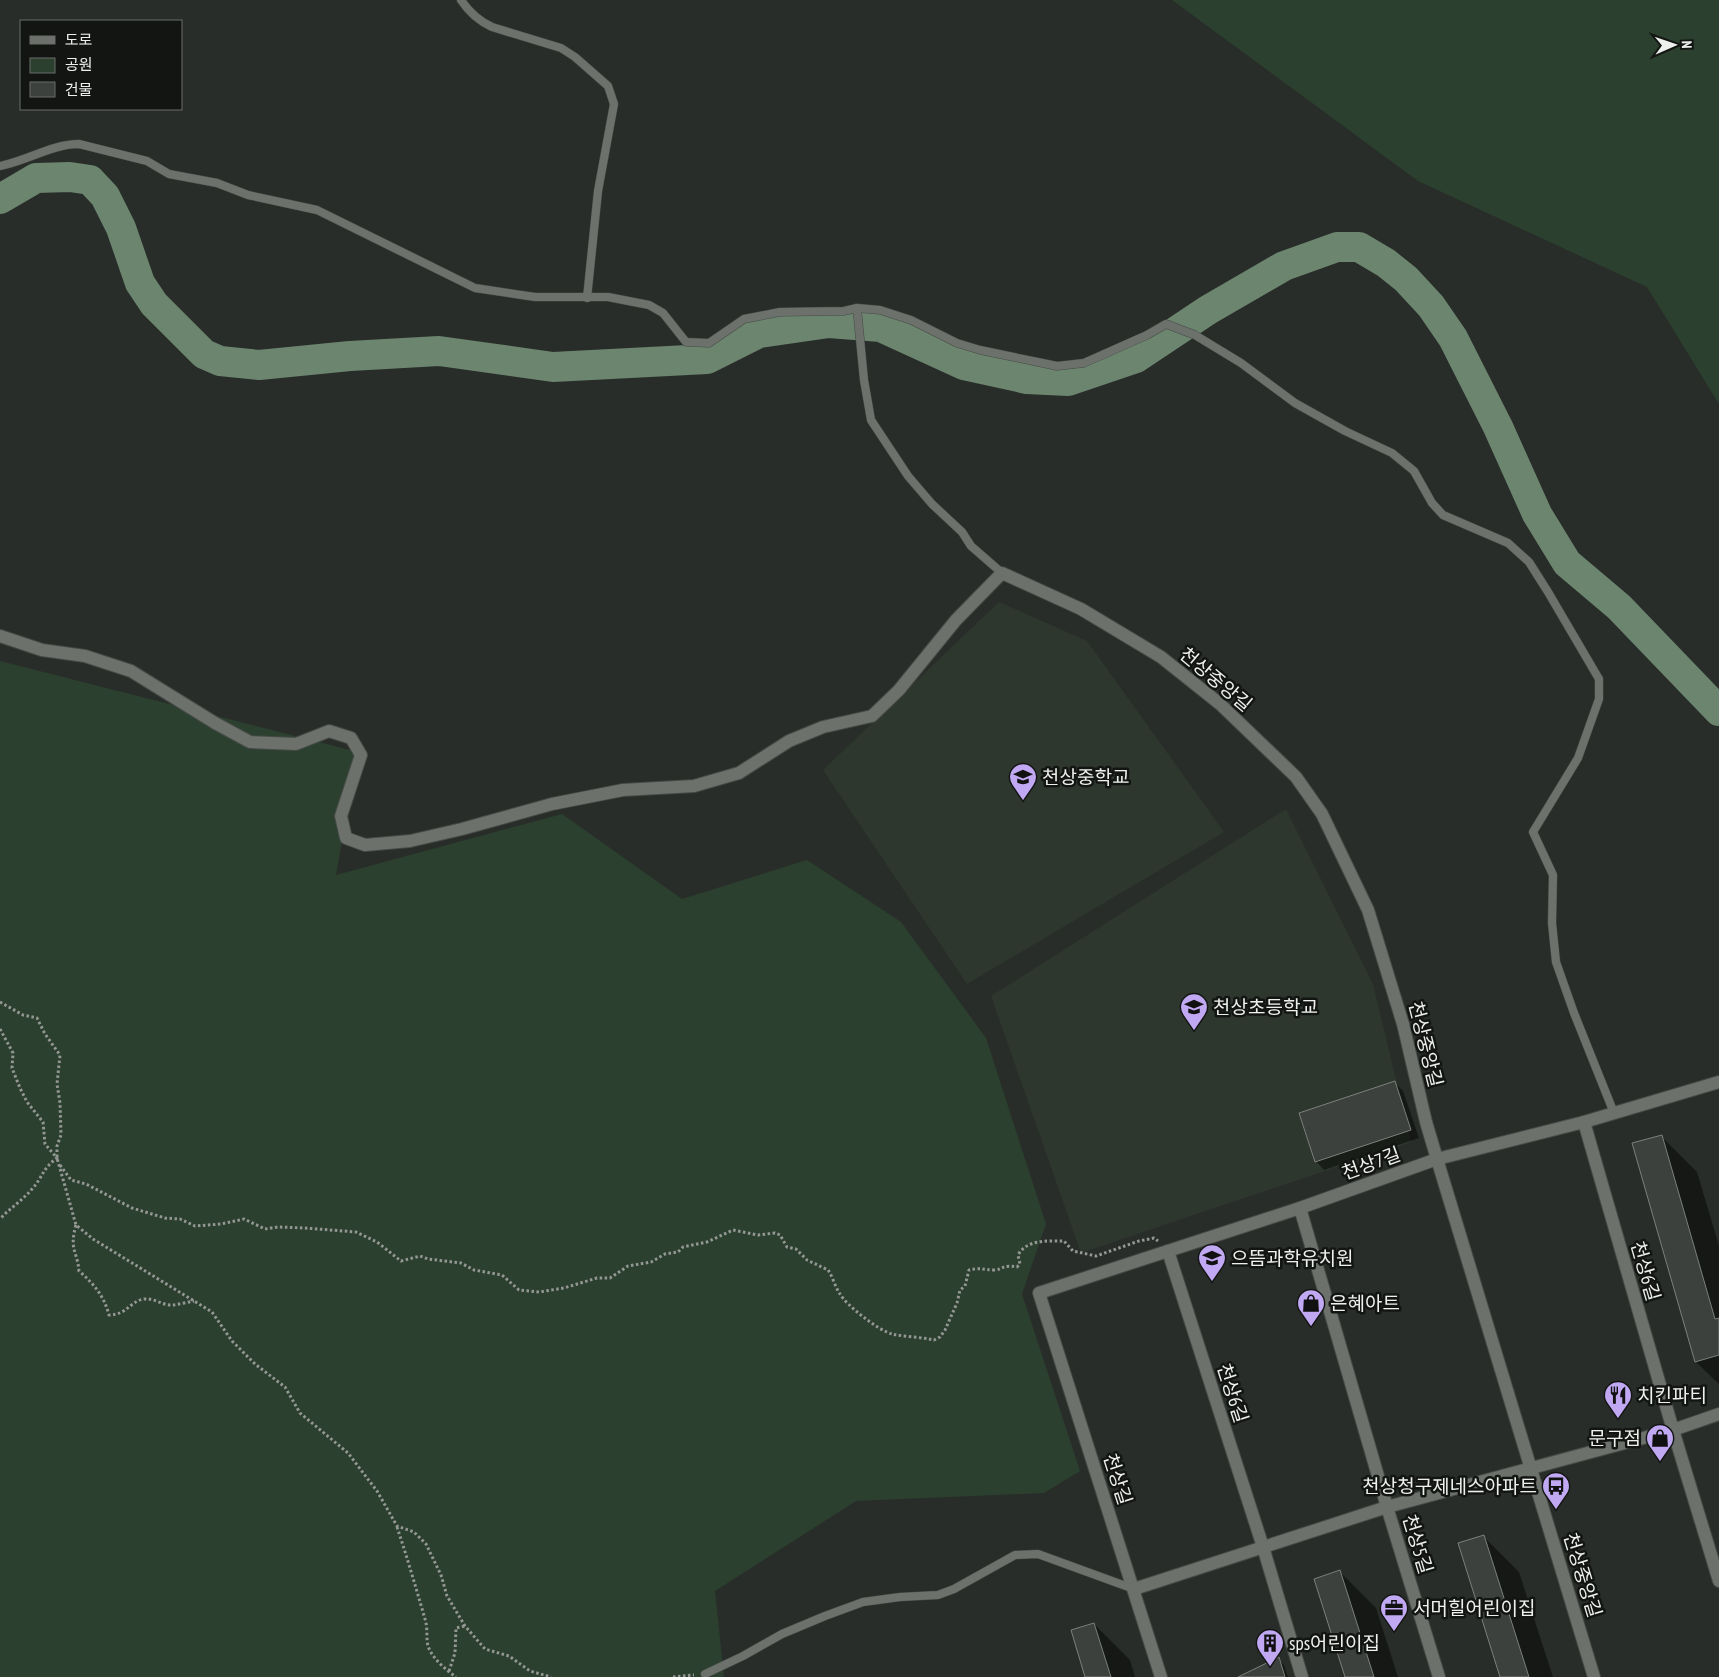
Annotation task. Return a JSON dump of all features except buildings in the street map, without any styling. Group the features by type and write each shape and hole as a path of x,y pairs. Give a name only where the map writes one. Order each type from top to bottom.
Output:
{"street":[{"path":"0,636 42,650 86,656 131,671 215,723 250,742 296,744 328,731 351,738 362,754 341,816 346,838 365,845 419,839 552,804 623,790 694,786 739,772 789,740 823,727 872,716 899,690 956,620 1002,573"},
{"name":"천상중앙길","path":"1002,573 1081,609 1161,657 1220,704 1296,777 1322,814 1368,910 1403,1024 1426,1122 1594,1677"},
{"name":"천상7길","path":"1039,1293 1300,1208 1437,1159 1584,1122 1719,1082"},
{"name":"천상6길","path":"1584,1122 1673,1430"},
{"path":"1300,1208 1387,1507"},
{"name":"천상6길","path":"1168,1251 1263,1547"},
{"name":"천상길","path":"1039,1293 1162,1677"},
{"path":"1134,1590 1387,1507 1673,1430 1719,1414"},
{"path":"1673,1430 1719,1581"},
{"name":"천상5길","path":"1387,1507 1440,1677"},
{"path":"1263,1547 1302,1677"}],"lane":[{"path":"462,0 467,9 492,27 561,48 575,57 608,86 614,104 598,191 587,298"},
{"path":"0,166 12,164 68,144 79,144 147,161 169,174 217,183 248,194 317,210 475,288 535,297 608,297 648,305 663,313 686,342 709,343 744,319 780,312 857,312 880,310 910,320 957,343 980,350 1057,366 1084,363 1147,335 1166,324 1195,335 1241,364 1295,403 1345,431 1392,453 1414,471 1432,503 1443,515 1508,543 1529,562 1599,679 1599,699 1578,758 1533,832 1553,875 1552,923 1556,962 1614,1113"},
{"path":"857,312 864,380 871,420 908,476 932,504 962,532 971,546 1002,573"},
{"path":"705,1674 782,1634 825,1616 863,1602 900,1597 938,1595 954,1589 1015,1554 1038,1554 1134,1590"}],"path":[{"path":"0,1002 23,1015 37,1018 45,1034 60,1054 57,1084 60,1102 61,1135 57,1146 57,1158"},
{"path":"0,1029 13,1053 12,1068 20,1088 27,1102 43,1122 45,1144 57,1158 60,1166 76,1225 72,1240 79,1271 96,1287 106,1304 109,1315 117,1315 137,1301 145,1298 170,1305 195,1301"},
{"path":"0,1219 19,1204 34,1187 47,1166 57,1158"},
{"path":"60,1166 71,1180 86,1184 132,1208 165,1218 180,1219 195,1226 221,1224 244,1219 265,1229 296,1227 356,1232 377,1242 402,1261 420,1256 428,1259 461,1263 474,1270 502,1275 520,1290 539,1292 564,1288 597,1278 610,1278 628,1266 651,1262 665,1254 678,1252 683,1247 707,1242 732,1230 758,1235 775,1232 780,1235 787,1247 796,1249 806,1260 828,1270 845,1300 882,1330 893,1334 918,1336 934,1340 945,1330 957,1303 960,1290 965,1286 969,1270 980,1268 995,1271 1006,1265 1017,1267 1020,1264 1018,1255 1021,1249 1032,1243 1064,1241 1073,1251 1096,1256 1139,1241 1154,1238 1168,1251"},
{"path":"76,1225 93,1239 212,1312 232,1341 255,1364 284,1387 300,1413 348,1453 377,1491 397,1526 425,1620 428,1646 435,1658 456,1677"},
{"path":"397,1526 414,1532 426,1544 441,1575 447,1596 465,1626 485,1649 509,1656 530,1671 550,1677"},
{"path":"449,1671 455,1652 456,1628 465,1626"},
{"path":"673,1677 705,1674"}],"shaded area":[{"name":"천상중학교","path":"999,602 1087,641 1224,832 967,984 823,770"},
{"name":"천상초등학교","path":"1286,809 1373,984 1411,1142 1081,1253 991,996"}],"green space":[{"path":"1172,0 1719,0 1719,404 1647,287 1418,181"},
{"path":"0,661 358,752 336,875 562,814 682,899 807,860 901,922 986,1038 1046,1224 1022,1294 1080,1471 1044,1493 856,1501 715,1591 724,1677 0,1677"}],"waterway":[{"path":"0,199 36,178 70,177 90,180 105,196 121,228 140,283 154,304 204,354 220,361 259,365 350,356 439,351 553,367 707,359 759,333 829,323 881,327 964,365 1027,379 1068,381 1136,358 1208,310 1284,266 1337,247 1359,247 1386,263 1406,279 1431,306 1453,338 1498,427 1537,514 1567,563 1619,607 1719,711"}],"place":[{"name":"천상중학교","path":"1023,801"},
{"name":"천상초등학교","path":"1194,1031"},
{"name":"으뜸과학유치원","path":"1212,1282"},
{"name":"은혜아트","path":"1311,1327"},
{"name":"치킨파티","path":"1618,1419"},
{"name":"문구점","path":"1660,1462"},
{"name":"천상청구제네스아파트","path":"1556,1510"},
{"name":"서머힐어린이집","path":"1394,1632"},
{"name":"sps어린이집","path":"1270,1667"}]}
